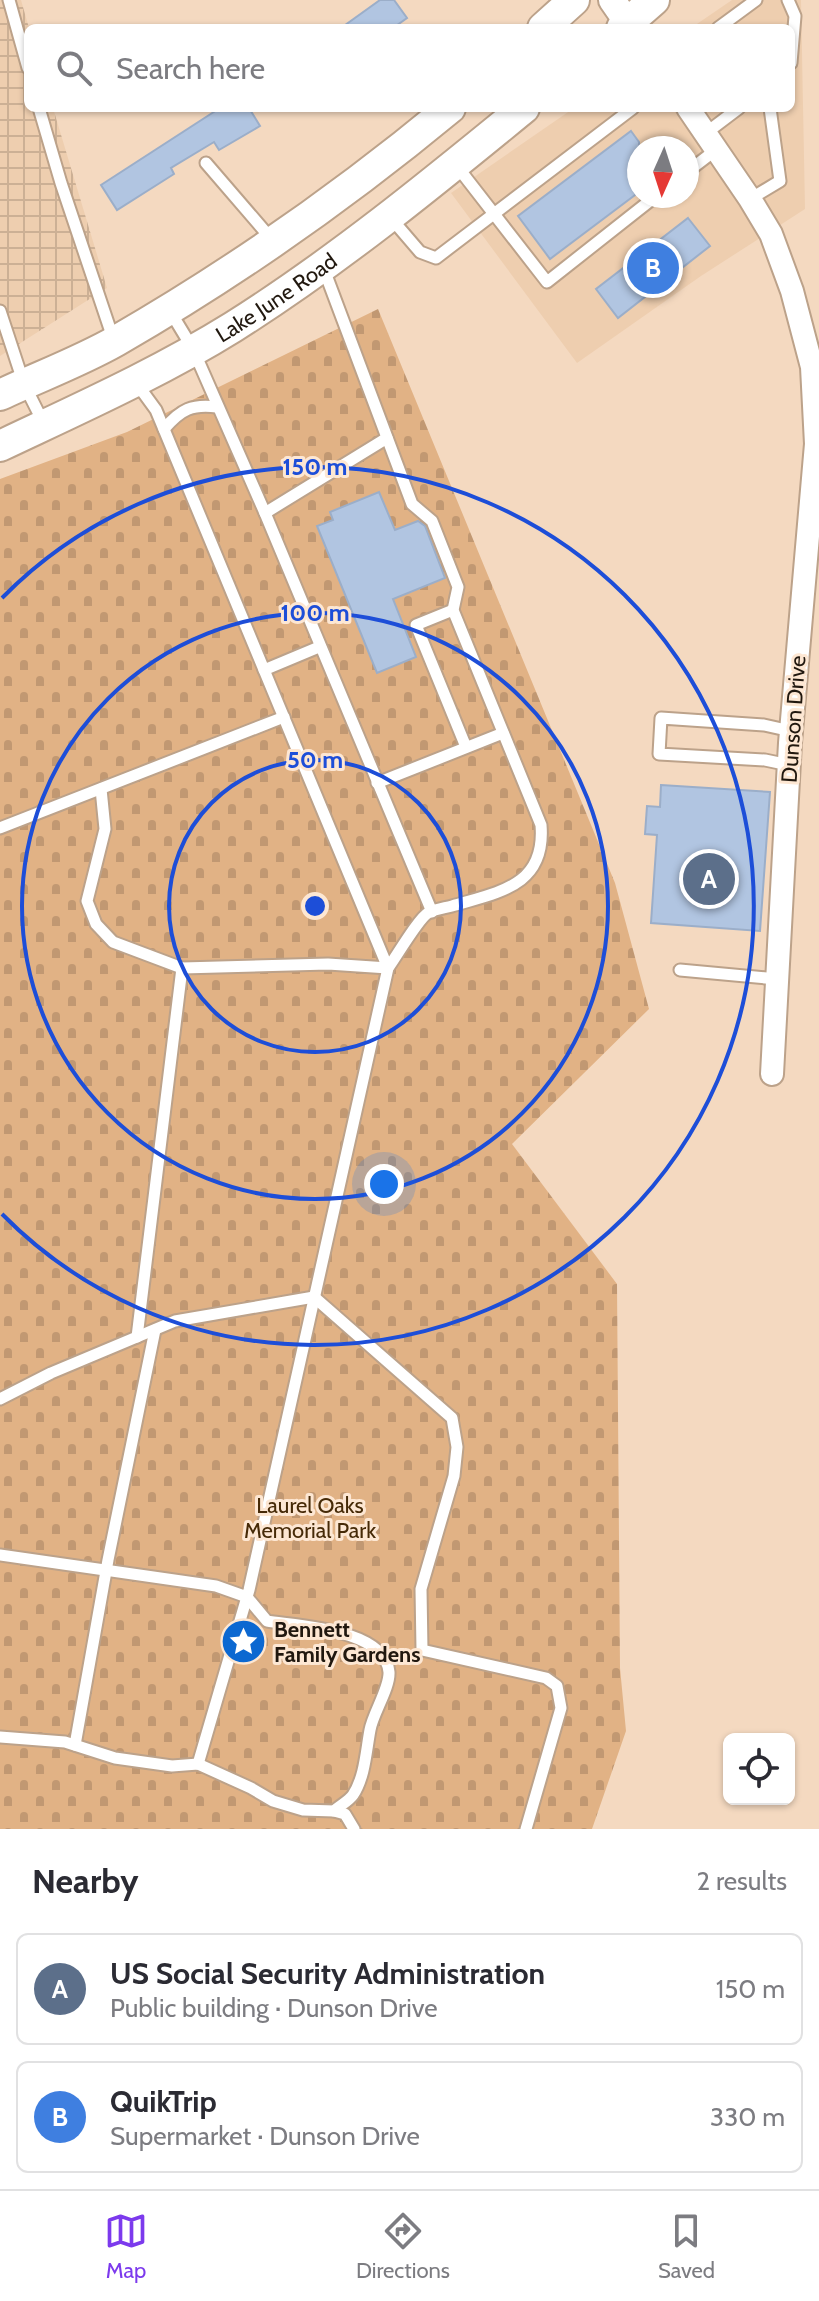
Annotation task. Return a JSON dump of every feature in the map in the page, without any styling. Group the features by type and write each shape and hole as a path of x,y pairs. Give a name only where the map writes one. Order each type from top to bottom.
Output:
{"main road":[{"path":"547,24 574,0"},
{"path":"623,20 654,0"},
{"path":"12,390 114,342 274,242 363,179 445,112"},
{"name":"Lake June Road","path":"0,446 134,381 230,329 390,217 519,112"},
{"path":"363,179 390,217"},
{"path":"114,342 134,381"}],"street":[{"name":"Dunson Drive","path":"691,112 771,234 792,291 812,367 816,444 791,731 772,1074"}],"lane":[{"path":"9,0 24,54"},
{"path":"723,24 756,0"},
{"path":"788,0 795,16 794,24"},
{"path":"40,112 114,342"},
{"path":"390,217 420,252 436,258 628,112"},
{"path":"699,157 736,112"},
{"path":"750,199 780,181 771,112"},
{"path":"206,163 274,242"},
{"path":"456,164 547,282 641,208"},
{"path":"198,1764 247,1597 388,968 427,913 504,890 526,877 536,864 543,846 541,825 453,610 458,587 432,521 412,504 323,266"},
{"path":"168,308 193,349 265,513 432,912"},
{"path":"0,311 12,390 44,425"},
{"path":"134,381 156,410 388,968"},
{"path":"164,429 176,415 198,405 217,407"},
{"path":"265,513 387,438"},
{"path":"453,610 416,625 466,747"},
{"path":"264,670 319,647"},
{"path":"0,828 284,717"},
{"path":"789,765 765,760 659,754 661,718 764,725 791,731"},
{"path":"377,783 503,733"},
{"path":"101,789 105,829 87,901 96,924 113,942 182,968 328,964 388,968"},
{"path":"137,1337 182,968"},
{"path":"680,970 777,979"},
{"path":"0,1399 51,1373 175,1321 314,1297"},
{"path":"314,1297 452,1418 457,1447 454,1476 421,1589 422,1650 546,1678 557,1686 561,1708 526,1829"},
{"path":"75,1745 155,1330"},
{"path":"0,1555 216,1586 247,1597 267,1621 355,1636 378,1652 389,1670 388,1682 372,1718 363,1767 352,1796 334,1811"},
{"path":"0,1737 75,1745 115,1758 172,1766 198,1764 273,1801 303,1810 345,1814 354,1829"}],"shaded area":[{"path":"0,0 21,0 28,24 24,24 24,112 54,112 107,288 0,356"},
{"path":"732,0 801,0 805,209 701,276 577,363 451,193 568,112 795,112 795,24 697,24"}],"green space":[{"name":"Laurel Oaks Memorial Park","path":"378,309 615,883 649,1009 512,1144 617,1284 620,1668 626,1731 592,1829 0,1829 0,479 127,432"}],"building":[{"path":"380,0 394,0 407,18 399,24 347,24"},
{"path":"214,112 251,112 260,126 219,150 214,142 171,168 174,174 117,210 101,185"},
{"path":"631,131 635,136 627,136 627,201 550,259 518,216"},
{"path":"688,218 710,246 618,318 596,289"},
{"path":"379,492 395,530 418,521 425,526 445,578 393,599 416,657 377,673 317,526 333,520 330,512"},
{"path":"661,785 770,792 760,931 651,923 657,835 645,834 647,806 660,807"}],"place":[{"name":"QuikTrip","path":"653,268"},
{"name":"US Social Security Administration","path":"709,879"},
{"name":"Bennett Family Gardens","path":"243,1642"}]}
